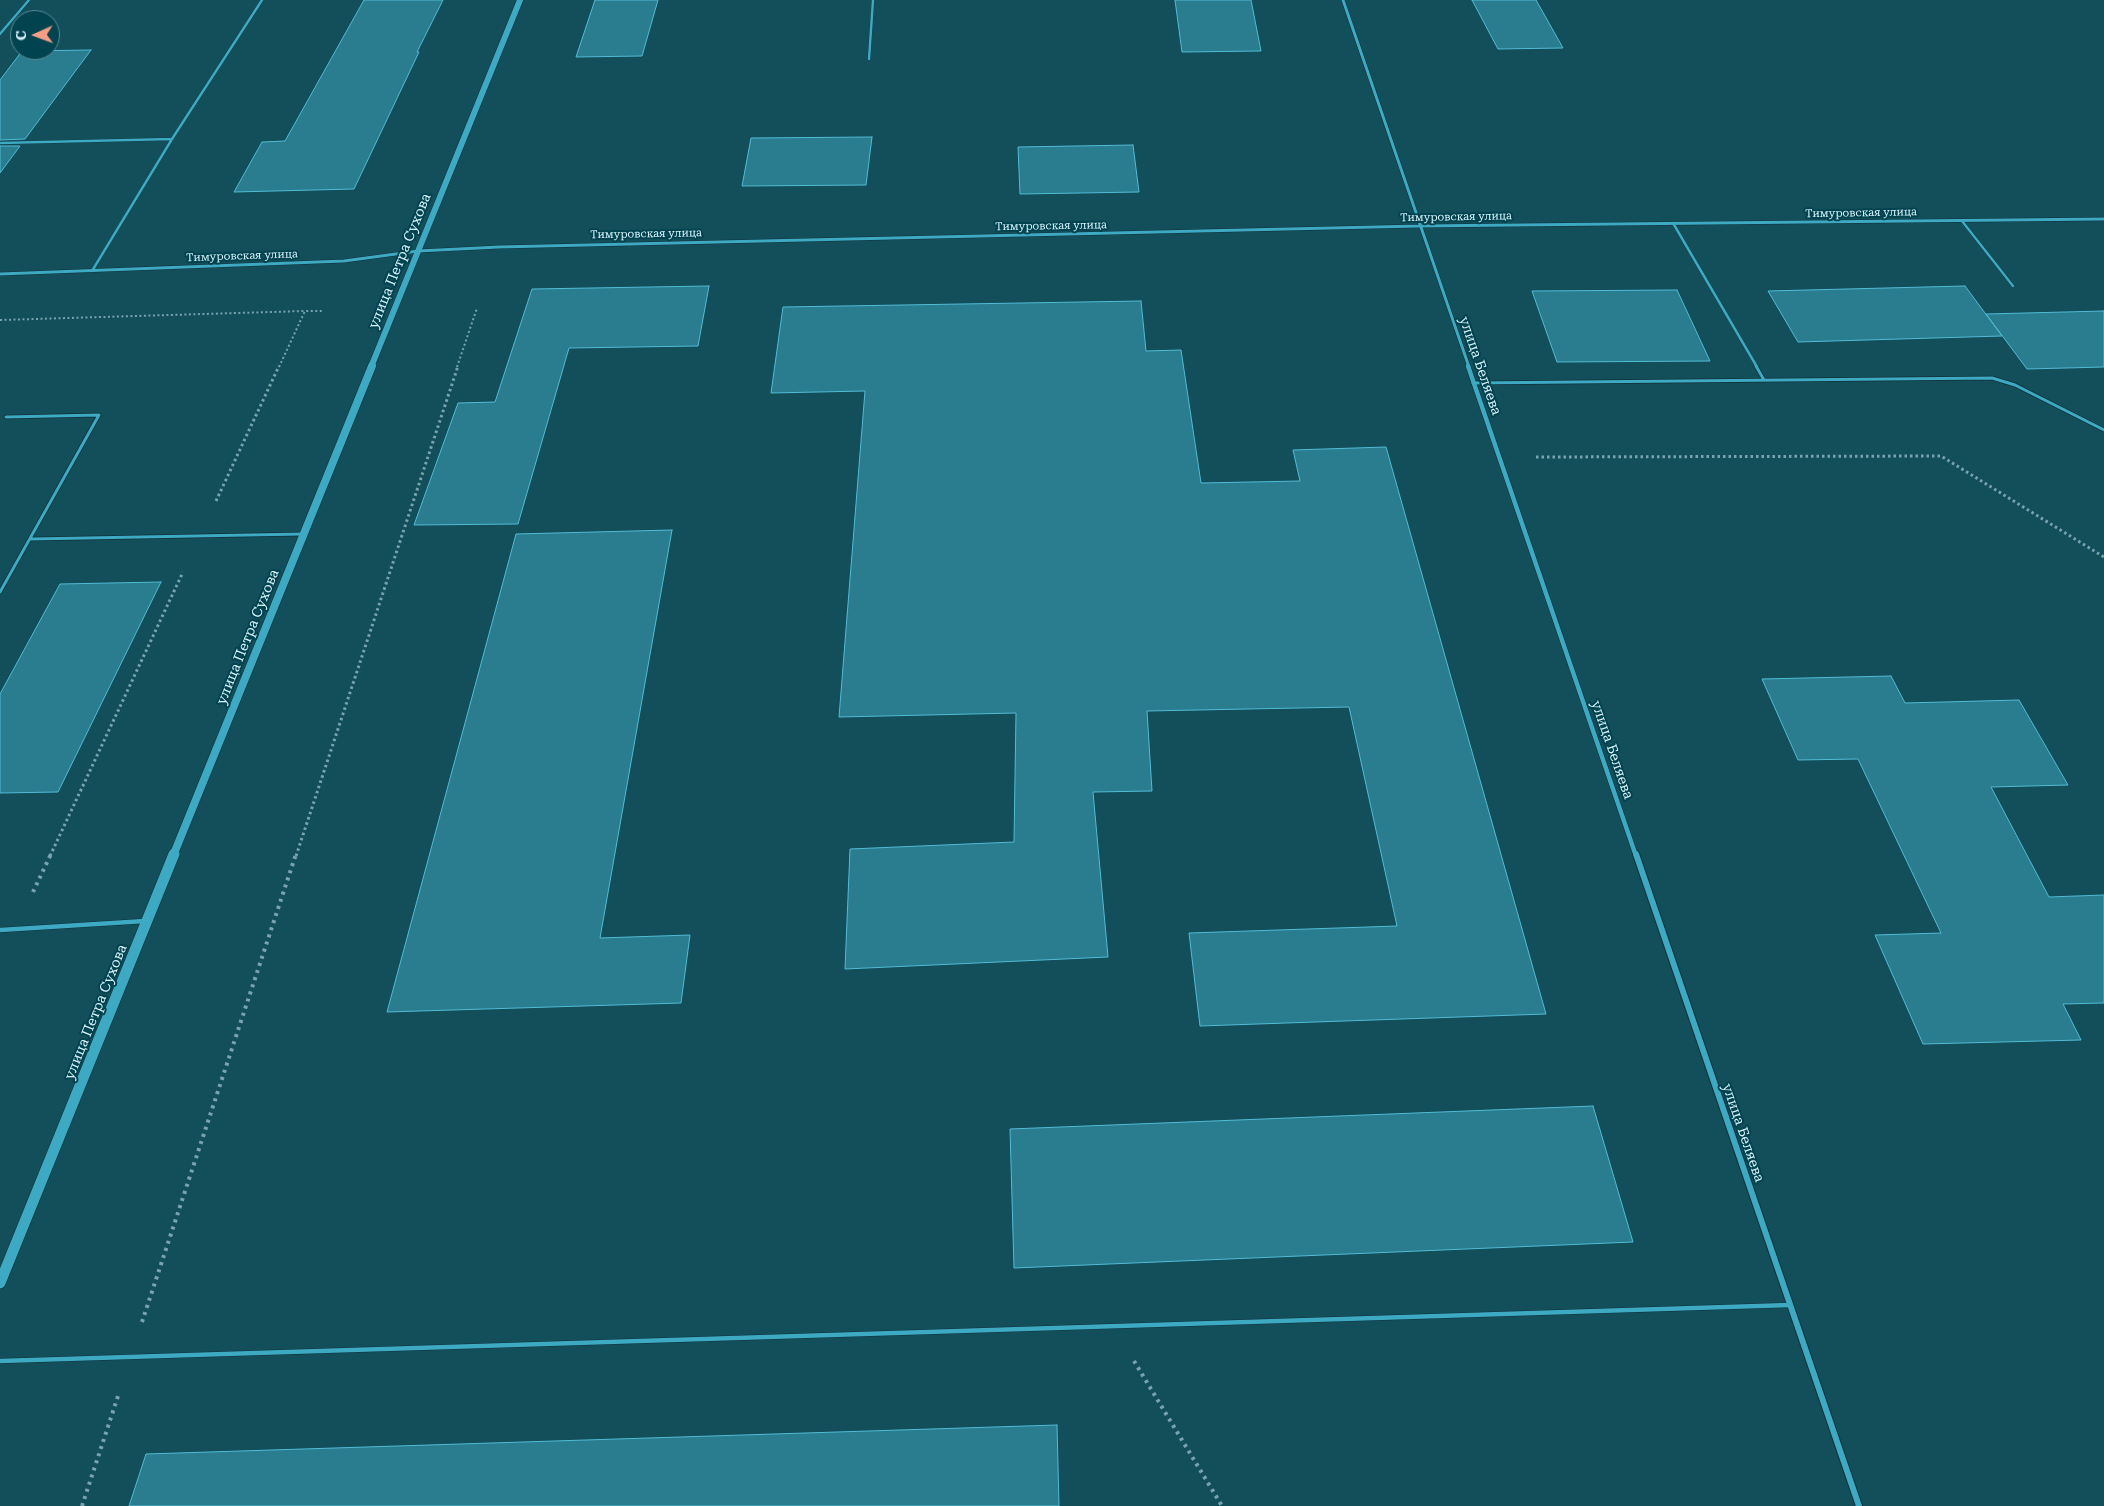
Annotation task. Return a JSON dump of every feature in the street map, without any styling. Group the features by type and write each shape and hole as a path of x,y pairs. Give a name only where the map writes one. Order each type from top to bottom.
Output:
{"street":[{"name":"улица Петра Сухова","path":"0,1283 520,0"},
{"name":"улица Беляева","path":"1343,0 1418,226 1500,457 1859,1506"},
{"name":"Тимуровская улица","path":"0,274 344,261 418,251 509,246 1418,226 2104,219"}],"lane":[{"path":"0,34 29,0"},
{"path":"92,271 172,139 262,0"},
{"path":"869,59 873,0"},
{"path":"0,142 172,139"},
{"path":"1962,220 2013,286"},
{"path":"1672,224 1764,380"},
{"path":"1473,383 1992,378 2015,385 2104,430"},
{"path":"0,592 99,415 6,417"},
{"path":"31,539 304,534"},
{"path":"0,930 148,921"},
{"path":"0,1361 1790,1305"}],"path":[{"path":"82,1506 478,308"},
{"path":"15,930 306,311"},
{"path":"0,320 323,311"},
{"path":"1500,457 1941,456 2104,558"},
{"path":"1113,1326 1222,1506"}],"building":[{"path":"364,0 443,0 354,189 234,192 262,142 285,141"},
{"path":"595,0 658,0 642,56 576,57"},
{"path":"1175,0 1251,0 1261,51 1182,52"},
{"path":"1472,0 1536,0 1563,48 1498,49"},
{"path":"60,50 91,50 25,139 0,140 0,80 15,60 60,60"},
{"path":"872,137 866,185 742,186 751,138"},
{"path":"1133,145 1139,192 1020,194 1018,147"},
{"path":"0,146 20,146 0,173"},
{"path":"709,286 698,346 569,348 518,524 414,525 458,403 495,402 532,289"},
{"path":"1965,286 2002,336 1798,342 1768,291"},
{"path":"1677,290 1710,361 1557,362 1532,291"},
{"path":"1141,301 1146,351 1181,350 1201,483 1300,481 1293,450 1386,447 1546,1014 1200,1026 1189,933 1397,926 1349,707 1147,711 1152,791 1093,792 1108,957 845,969 850,849 1014,842 1016,713 839,717 865,391 771,393 783,307"},
{"path":"2104,311 2104,367 2027,369 1986,314"},
{"path":"672,530 600,938 690,935 681,1003 387,1012 516,534"},
{"path":"161,582 58,792 0,793 0,694 60,584"},
{"path":"1891,676 1905,703 2019,700 2068,785 1991,787 2049,897 2104,895 2104,1003 2063,1004 2081,1040 1923,1044 1875,935 1941,933 1858,759 1798,760 1762,679"},
{"path":"1593,1106 1633,1242 1014,1268 1010,1129"},
{"path":"1057,1425 1059,1506 129,1506 146,1454"}]}
